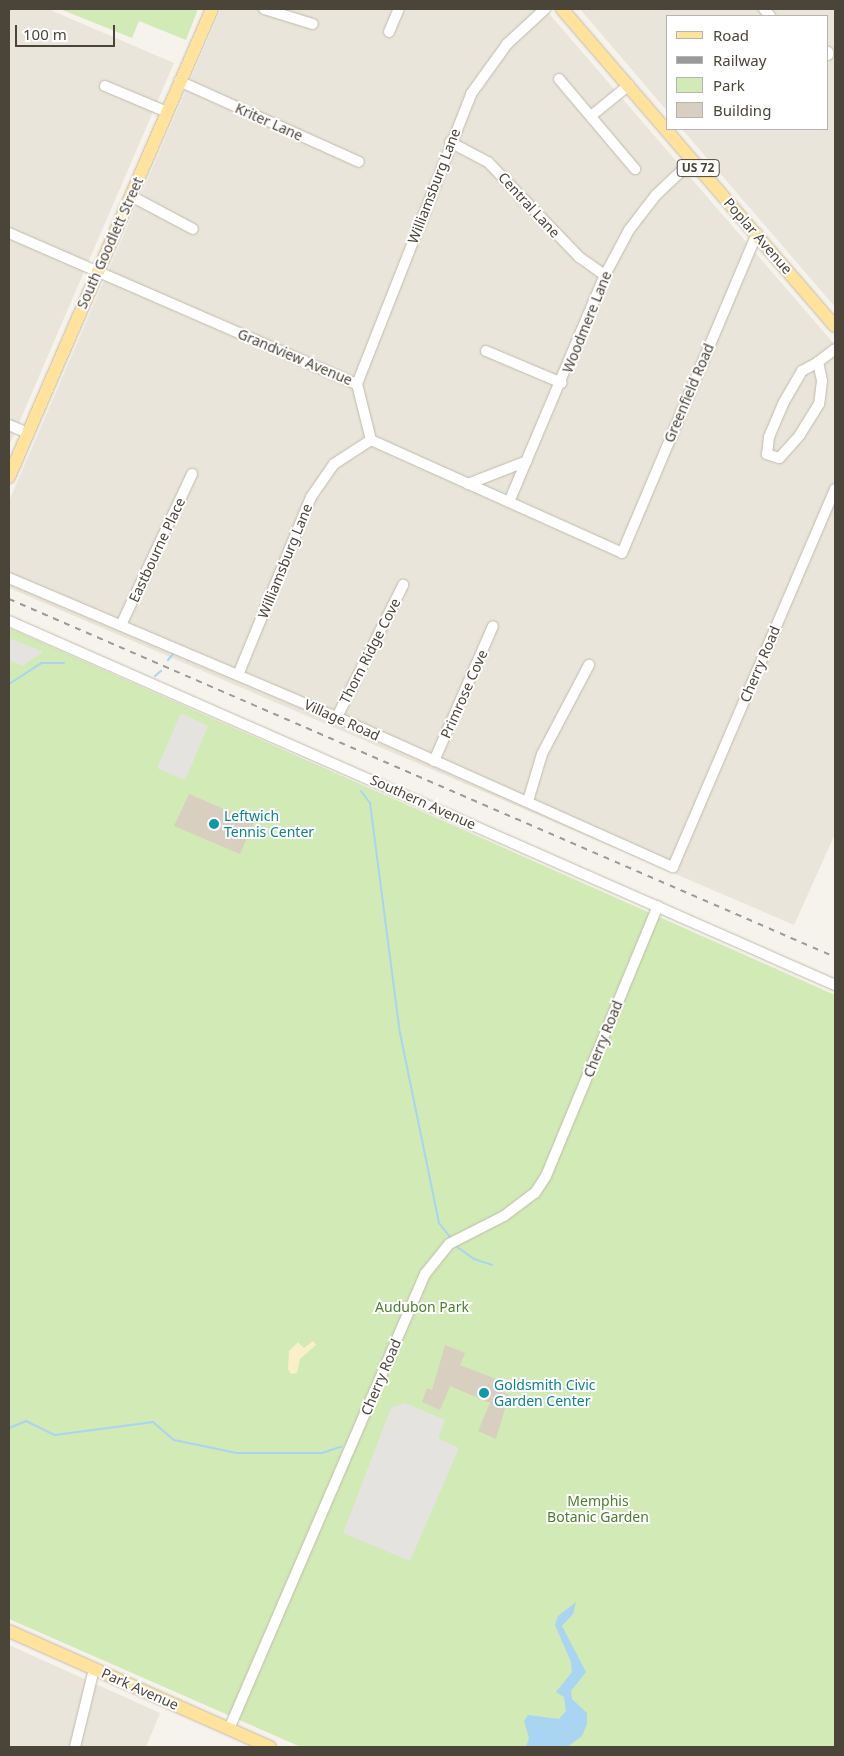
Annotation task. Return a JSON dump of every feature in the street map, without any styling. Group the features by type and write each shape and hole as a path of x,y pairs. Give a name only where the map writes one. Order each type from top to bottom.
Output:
{"main road":[{"name":"South Goodlett Street","path":"9,478 179,81 212,9"},
{"name":"Poplar Avenue","path":"562,9 666,130"},
{"name":"Poplar Avenue","path":"666,130 757,233 835,326"},
{"name":"Park Avenue","path":"9,1630 270,1747"}],"street":[{"path":"264,9 313,24"},
{"path":"389,32 399,9"},
{"name":"Williamsburg Lane","path":"357,384 450,142 484,71 545,9"},
{"path":"559,79 636,169"},
{"name":"Kriter Lane","path":"179,81 359,162"},
{"path":"591,116 629,85"},
{"path":"105,86 167,112"},
{"name":"Central Lane","path":"450,142 488,162 579,257 605,275"},
{"name":"Woodmere Lane","path":"509,502 562,383 605,275 628,230 656,194 692,161"},
{"path":"131,196 193,229"},
{"name":"Grandview Avenue","path":"9,233 357,384 371,440"},
{"name":"Greenfield Road","path":"509,502 622,553 757,233"},
{"path":"818,362 822,381 818,404 800,435 779,458 767,454 769,437 784,402 802,371 835,349"},
{"path":"486,351 562,383"},
{"path":"9,425 28,433"},
{"path":"371,440 509,502"},
{"name":"Williamsburg Lane","path":"238,675 311,497 334,464 371,440"},
{"path":"468,484 527,461"},
{"name":"Eastbourne Place","path":"121,625 192,474"},
{"name":"Cherry Road","path":"674,866 835,489"},
{"name":"Village Road","path":"9,578 337,717 674,866"},
{"name":"Thorn Ridge Cove","path":"337,717 403,585"},
{"name":"Southern Avenue","path":"9,622 835,985"},
{"name":"Primrose Cove","path":"434,761 493,626"},
{"path":"528,801 542,754 589,665"},
{"name":"Cherry Road","path":"229,1729 425,1274 449,1244 504,1216 535,1193 546,1176 658,906"},
{"path":"75,1747 94,1669"}],"shaded area":[{"path":"9,9 48,9 174,63 9,446"},
{"path":"221,9 545,9 835,345 835,834 794,925 9,588 9,501"},
{"path":"580,9 835,9 835,307 683,130 829,130 829,15 666,15 666,110"},
{"path":"9,638 43,652 22,666 9,660"},
{"path":"181,713 208,726 185,780 157,768"},
{"path":"405,1403 445,1420 438,1438 459,1448 410,1561 343,1533 391,1408"},
{"path":"9,1645 160,1713 146,1747 9,1747"}],"green space":[{"path":"60,9 198,9 186,40 139,21 132,38"},
{"name":"Audubon Park","path":"9,628 835,995 835,1747 301,1747 9,1619"}],"sand":[{"path":"313,1341 316,1345 300,1359 297,1373 291,1374 288,1369 289,1351 298,1342 304,1348"}],"water":[{"path":"576,1602 573,1614 562,1626 586,1672 571,1691 572,1699 587,1713 587,1724 582,1736 567,1747 526,1747 529,1738 524,1721 528,1715 559,1719 566,1711 564,1697 556,1692 572,1672 571,1662 555,1625 558,1616"}],"building":[{"name":"Leftwich Tennis Center","path":"189,794 254,822 240,854 174,826"},
{"name":"Goldsmith Civic Garden Center","path":"445,1345 465,1353 460,1365 496,1379 492,1388 509,1395 496,1439 478,1431 490,1403 450,1386 440,1410 422,1402 427,1388 432,1390"}],"waterway":[{"path":"168,660 173,654"},
{"path":"9,684 41,663 64,663"},
{"path":"155,676 161,671"},
{"path":"361,791 370,803 400,1033 439,1223 450,1237"},
{"path":"456,1246 474,1259 492,1265"},
{"path":"9,1428 26,1421 55,1435 153,1422 174,1440 237,1453 322,1453 341,1447"}],"railway":[{"path":"9,599 835,957"}],"place":[{"name":"Leftwich Tennis Center","path":"214,824"},
{"name":"Goldsmith Civic Garden Center","path":"484,1393"}],"park label":[{"name":"Memphis Botanic Garden","path":"598,1509"}]}
